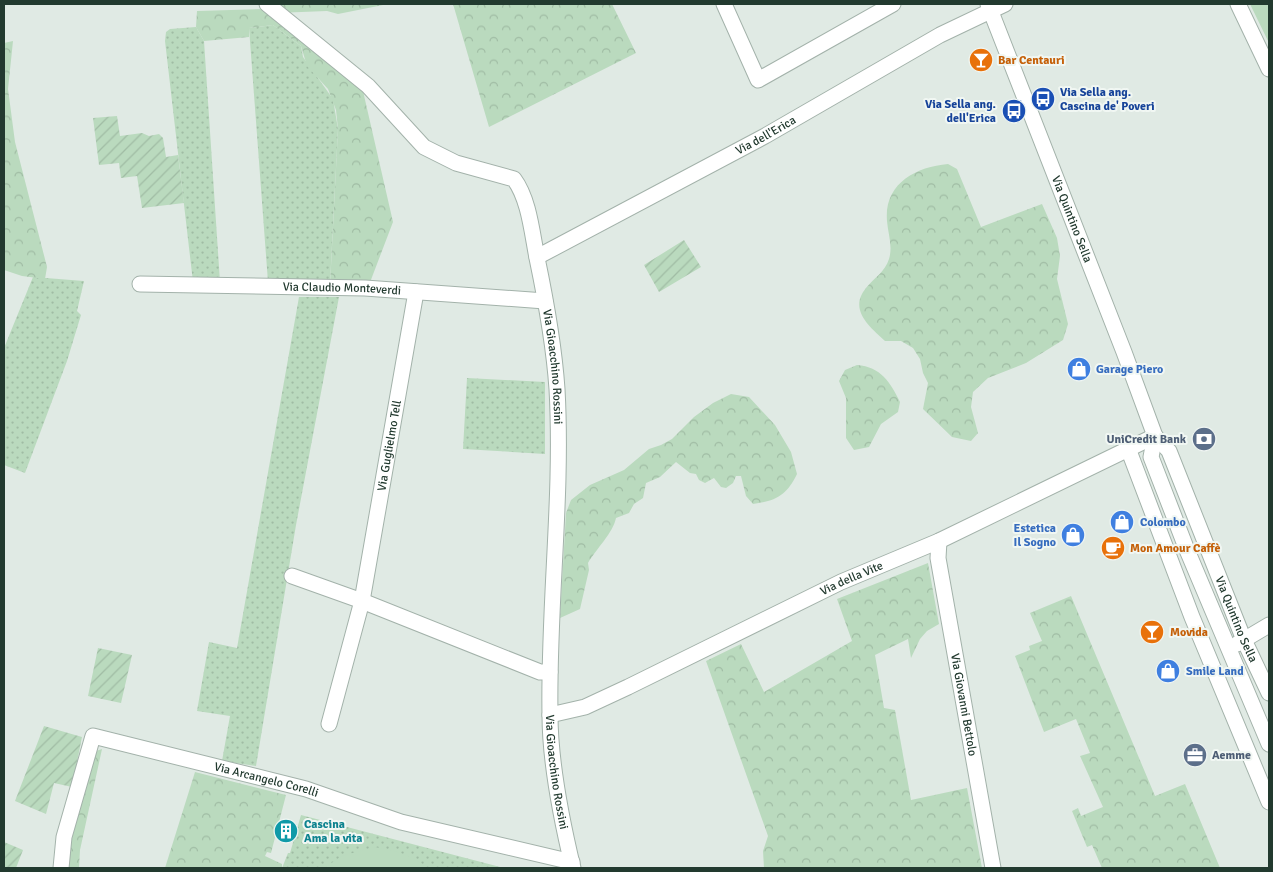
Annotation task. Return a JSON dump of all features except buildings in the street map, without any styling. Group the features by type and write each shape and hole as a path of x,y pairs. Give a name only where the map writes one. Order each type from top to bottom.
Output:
{"street":[{"name":"Via Gioacchino Rossini","path":"267,4 368,86 424,147 456,162 514,179 520,190 546,300 554,360 557,410 550,715 554,764 572,865"},
{"path":"724,4 758,80 894,4"},
{"name":"Via dell'Erica","path":"537,257 765,136 990,7 1005,4"},
{"path":"1238,4 1269,69"},
{"name":"Via Quintino Sella","path":"990,7 1121,342 1154,436 1169,451 1244,640 1269,693"},
{"name":"Via Claudio Monteverdi","path":"140,284 365,288 546,300"},
{"name":"Via Guglielmo Tell","path":"329,724 362,601 416,292"},
{"name":"Via Quintino Sella","path":"1154,436 1151,457 1187,550 1269,744"},
{"name":"Via della Vite","path":"550,715 585,707 841,582 939,541 1129,451 1154,436"},
{"path":"1129,451 1269,802"},
{"name":"Via Giovanni Bettolo","path":"939,541 938,558 993,868"},
{"path":"1170,557 1187,550"},
{"path":"292,576 362,601 540,672 550,672"},
{"path":"1229,648 1269,625"},
{"name":"Via Arcangelo Corelli","path":"61,868 64,837 93,736 306,789 401,822 572,865"}],"green space":[{"path":"266,4 388,4 338,14 327,11 276,13"},
{"path":"453,4 612,4 636,53 489,127"},
{"path":"1250,4 1269,4 1269,43"},
{"path":"264,9 363,91 393,222 369,285 330,286 338,129 336,110 328,89 307,66 301,46 273,25 249,28 249,37 204,41 196,27 197,11"},
{"path":"273,25 301,46 303,57 333,99 338,129 330,284 268,282 249,28"},
{"path":"196,27 204,41 220,282 193,282 165,41 166,32 170,29"},
{"path":"13,41 8,89 15,142 47,267 45,279 22,276 4,270 4,43"},
{"path":"117,116 120,136 142,133 149,136 159,134 163,138 166,157 178,155 184,203 142,208 137,176 121,178 119,163 99,165 93,118"},
{"path":"948,164 957,169 981,227 1042,204 1057,238 1060,256 1057,279 1068,324 1063,340 1026,363 988,378 973,392 971,407 978,433 971,441 952,437 923,409 928,383 923,373 920,359 913,348 901,341 885,341 863,318 859,304 866,288 882,271 889,259 890,245 887,208 896,187 913,174 924,169"},
{"path":"684,240 701,267 659,292 644,265"},
{"path":"33,277 84,281 77,311 81,315 67,361 25,473 4,465 4,348"},
{"path":"299,297 339,297 296,525 256,766 222,761 230,716 197,711 209,642 237,648"},
{"path":"857,365 879,372 888,382 900,402 898,412 881,424 869,447 854,450 846,438 846,398 839,381 845,370"},
{"path":"467,378 545,382 545,454 463,449"},
{"path":"731,394 749,397 775,425 791,452 797,474 789,487 774,499 753,504 746,496 741,476 736,476 733,483 726,488 721,487 714,478 705,483 699,480 696,474 690,473 676,462 660,477 646,483 643,498 634,504 629,513 616,518 608,535 588,563 589,570 580,609 560,618 566,513 571,500 590,485 624,470 649,449 672,439 694,417 713,403"},
{"path":"928,563 939,624 927,631 920,639 911,658 908,639 875,655 884,708 895,710 911,800 967,788 982,868 764,868 763,851 768,836 706,661 741,644 764,692 852,641 837,599"},
{"path":"1071,596 1155,796 1185,784 1220,868 1102,868 1092,845 1087,847 1072,811 1078,808 1081,816 1103,807 1080,756 1090,753 1076,719 1044,732 1015,656 1030,650 1029,646 1042,641 1030,613"},
{"path":"98,648 132,655 121,703 88,696"},
{"path":"44,726 82,737 72,787 54,783 46,814 15,801"},
{"path":"102,749 80,850 79,868 65,868 93,752"},
{"path":"195,772 286,795 271,853 267,852 265,856 282,864 282,868 165,868"},
{"path":"301,815 504,868 282,868 288,853 290,853"},
{"path":"4,842 23,850 16,868 4,868"},
{"path":"374,847 403,854 428,868 324,868 342,856"}],"place":[{"name":"Bar Centauri","path":"981,60"},
{"name":"Via Sella ang. Cascina de' Poveri","path":"1043,99"},
{"name":"Via Sella ang. dell'Erica","path":"1014,111"},
{"name":"Garage Piero","path":"1079,369"},
{"name":"UniCredit Bank","path":"1204,439"},
{"name":"Colombo","path":"1122,522"},
{"name":"Estetica Il Sogno","path":"1073,535"},
{"name":"Mon Amour Caffè","path":"1113,548"},
{"name":"Movida","path":"1152,632"},
{"name":"Smile Land","path":"1168,671"},
{"name":"Aemme","path":"1195,755"},
{"name":"Cascina Ama la vita","path":"286,831"}]}
